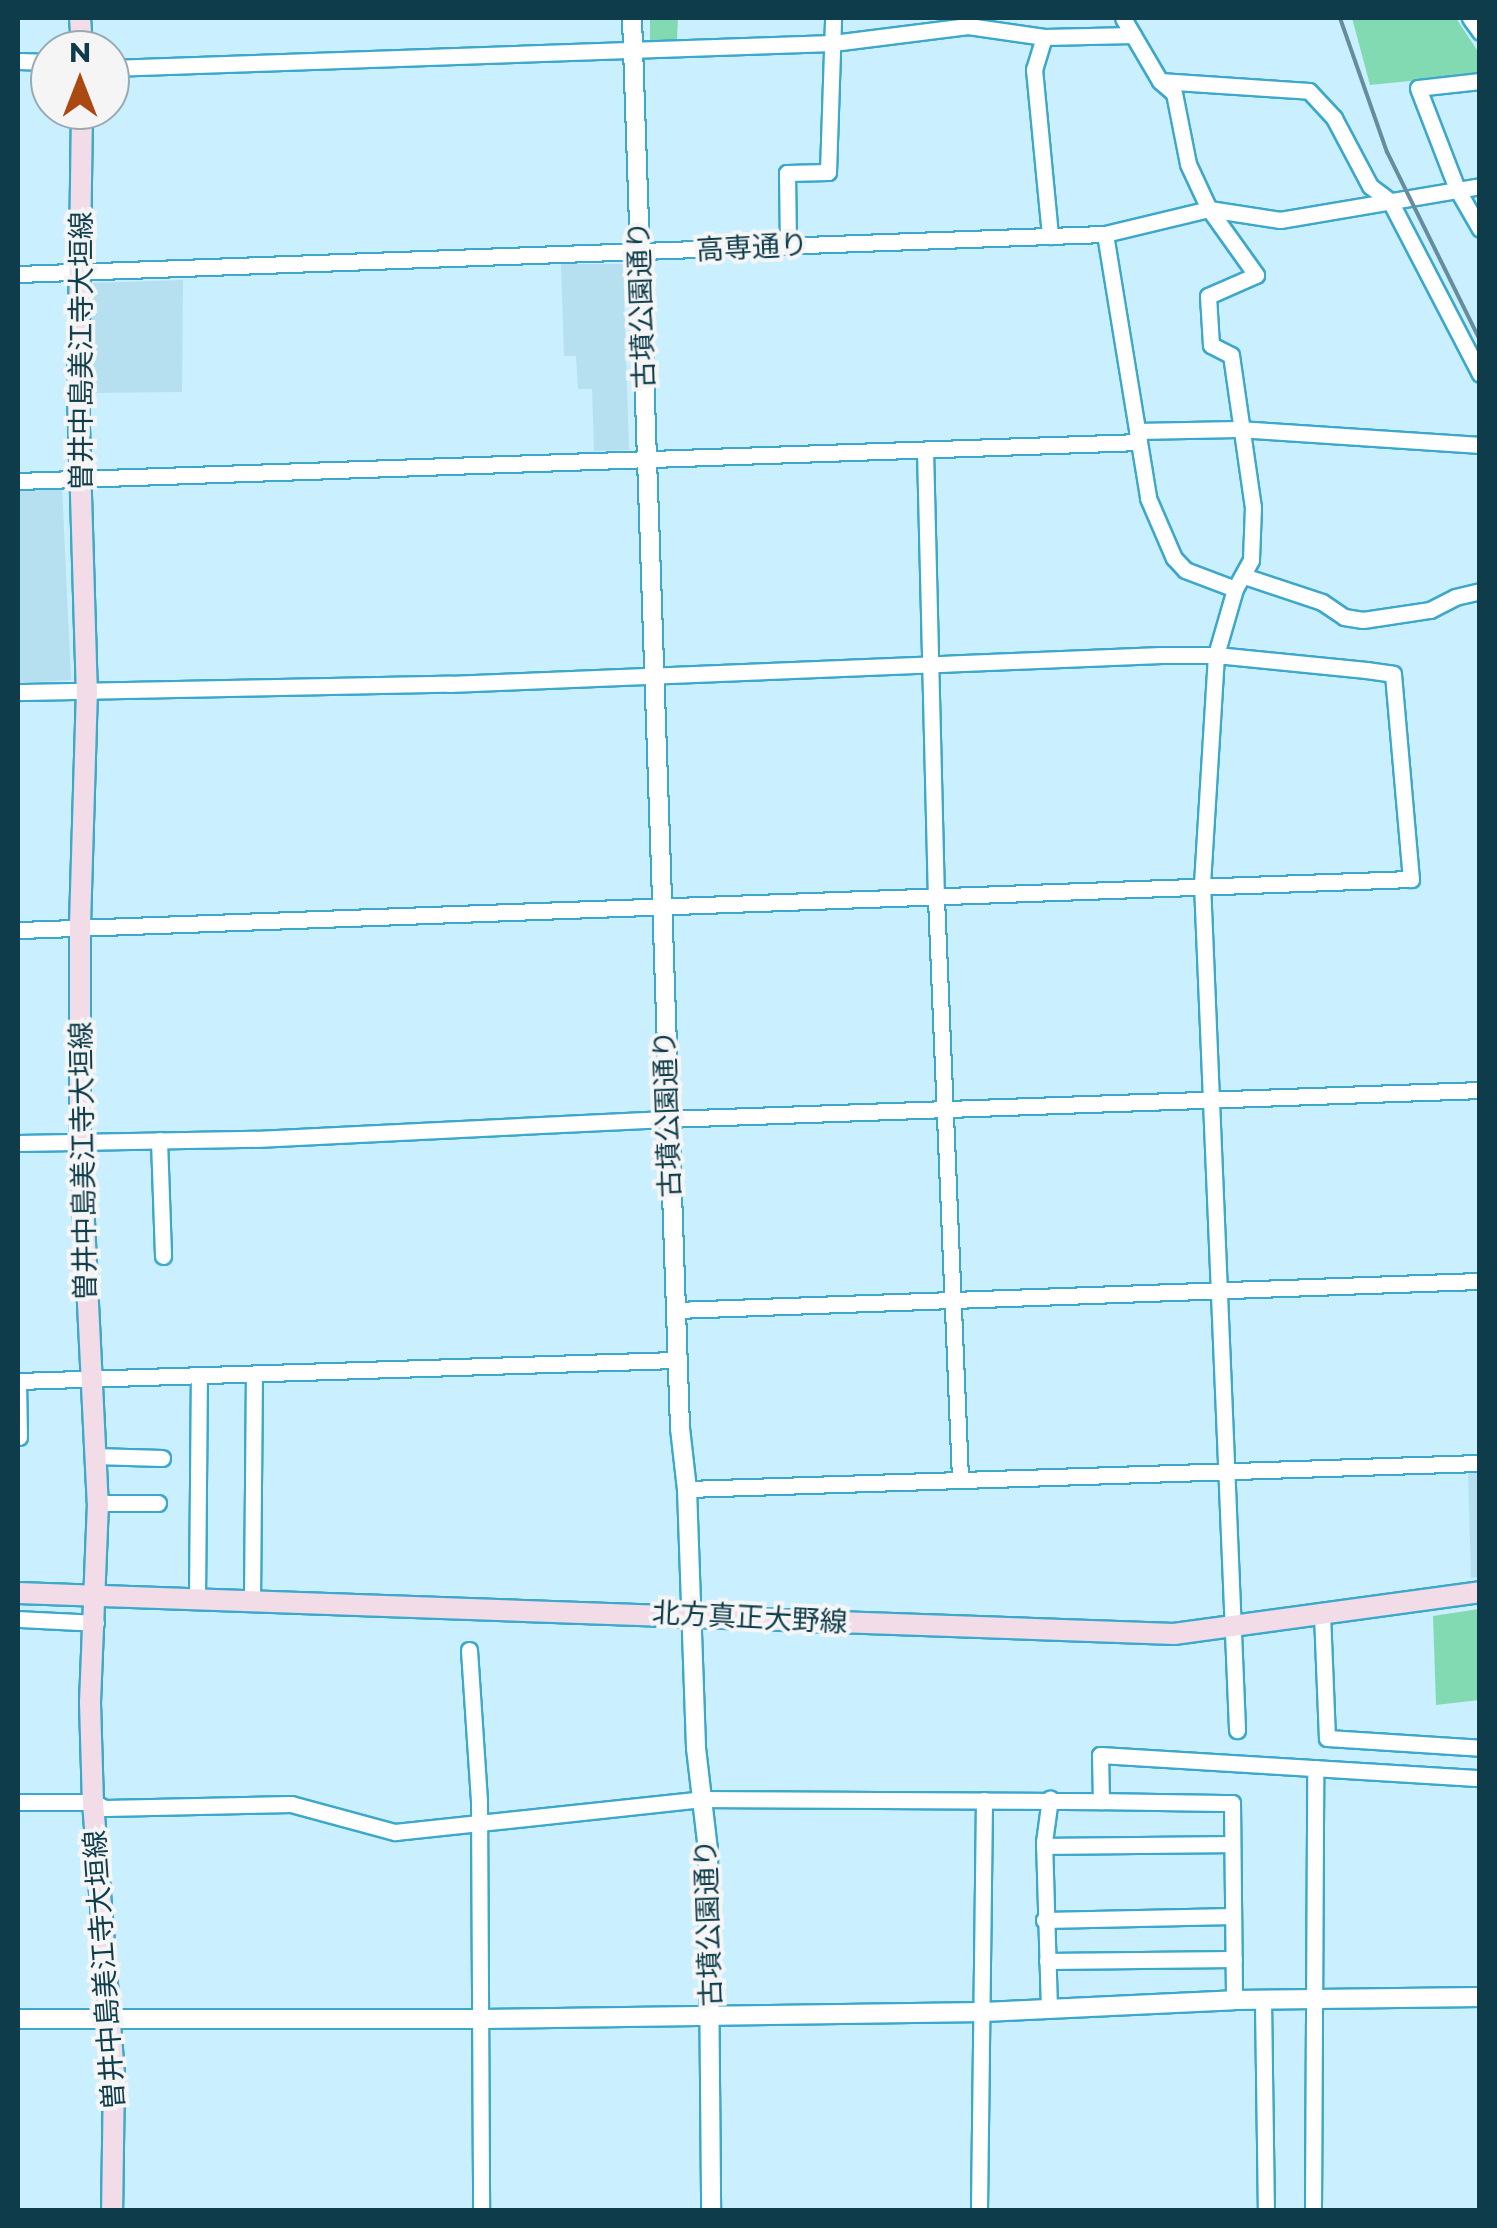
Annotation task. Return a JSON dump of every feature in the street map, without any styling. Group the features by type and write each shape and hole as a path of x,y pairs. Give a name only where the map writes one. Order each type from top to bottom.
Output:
{"main road":[{"name":"曽井中島美江寺大垣線","path":"82,130 80,480 88,689 80,925 80,1140 88,1382 98,1503 90,1704 93,1802 111,2018 112,2210"},
{"name":"北方真正大野線","path":"18,1593 692,1614 1126,1633 1232,1629 1480,1592"}],"street":[{"name":"古墳公園通り","path":"632,18 667,1119 677,1360 708,1850 711,2210"},
{"path":"788,244 787,173 828,172 833,18"},
{"path":"1124,18 1160,81 1174,92 1188,164 1209,209 1256,275 1208,296 1211,344 1231,355 1238,428 1253,507 1250,560 1216,655 1202,883 1237,1730"},
{"path":"1470,18 1480,32"},
{"path":"130,67 834,43 968,26 1044,37 1132,34"},
{"path":"1044,37 1034,69 1050,236"},
{"path":"1160,81 1309,91 1334,118 1370,186 1390,202 1480,374"},
{"path":"1480,81 1418,88 1457,189 1480,230"},
{"name":"高専通り","path":"18,274 1106,234 1209,209 1280,220 1480,186"},
{"path":"1106,234 1148,498 1174,558 1185,570 1322,602 1344,617 1363,620 1430,610 1480,591"},
{"path":"18,481 925,450 1238,428 1480,446"},
{"path":"925,450 936,898 948,1110 960,1478"},
{"path":"18,692 449,684 654,673 1216,655 1393,674 1411,879 1202,883 936,898 18,930"},
{"path":"18,1143 256,1140 667,1119 1480,1090"},
{"path":"159,1140 163,1256"},
{"path":"676,1310 1480,1281"},
{"path":"19,1437 18,1381 88,1382 677,1360"},
{"path":"252,1600 254,1376"},
{"path":"196,1598 198,1378"},
{"path":"94,1456 162,1458"},
{"path":"686,1489 1480,1463"},
{"path":"98,1503 158,1503"},
{"path":"1322,1614 1326,1738 1480,1748"},
{"path":"18,1619 96,1623"},
{"path":"469,1650 478,1826 481,2210"},
{"path":"1101,1801 1100,1755 1480,1778"},
{"path":"1313,2210 1315,1768"},
{"path":"1048,2009 1044,1846 1050,1798"},
{"path":"18,1802 93,1802 105,1808 290,1804 395,1832 702,1799 1232,1802 1234,2000"},
{"path":"979,2210 984,1800"},
{"path":"1044,1846 1232,1844"},
{"path":"1044,1920 1233,1916"},
{"path":"1047,1961 1234,1959"},
{"path":"18,2019 481,2019 984,2012 1234,2000 1480,1998"},
{"path":"1263,2001 1266,2210"}],"shaded area":[{"path":"561,264 623,264 629,450 594,451 592,389 578,389 576,356 564,356"},
{"path":"183,280 182,392 86,393 87,290 93,283"},
{"path":"62,487 71,680 18,683 18,488"},
{"path":"1468,1470 1480,1470 1479,1577 1471,1578"}],"green space":[{"path":"650,18 678,18 677,39 650,43"},
{"path":"1352,18 1456,18 1479,53 1479,74 1370,85"},
{"path":"1479,1609 1479,1700 1436,1705 1433,1616"}],"railway":[{"path":"1340,18 1387,152 1480,340"}]}
